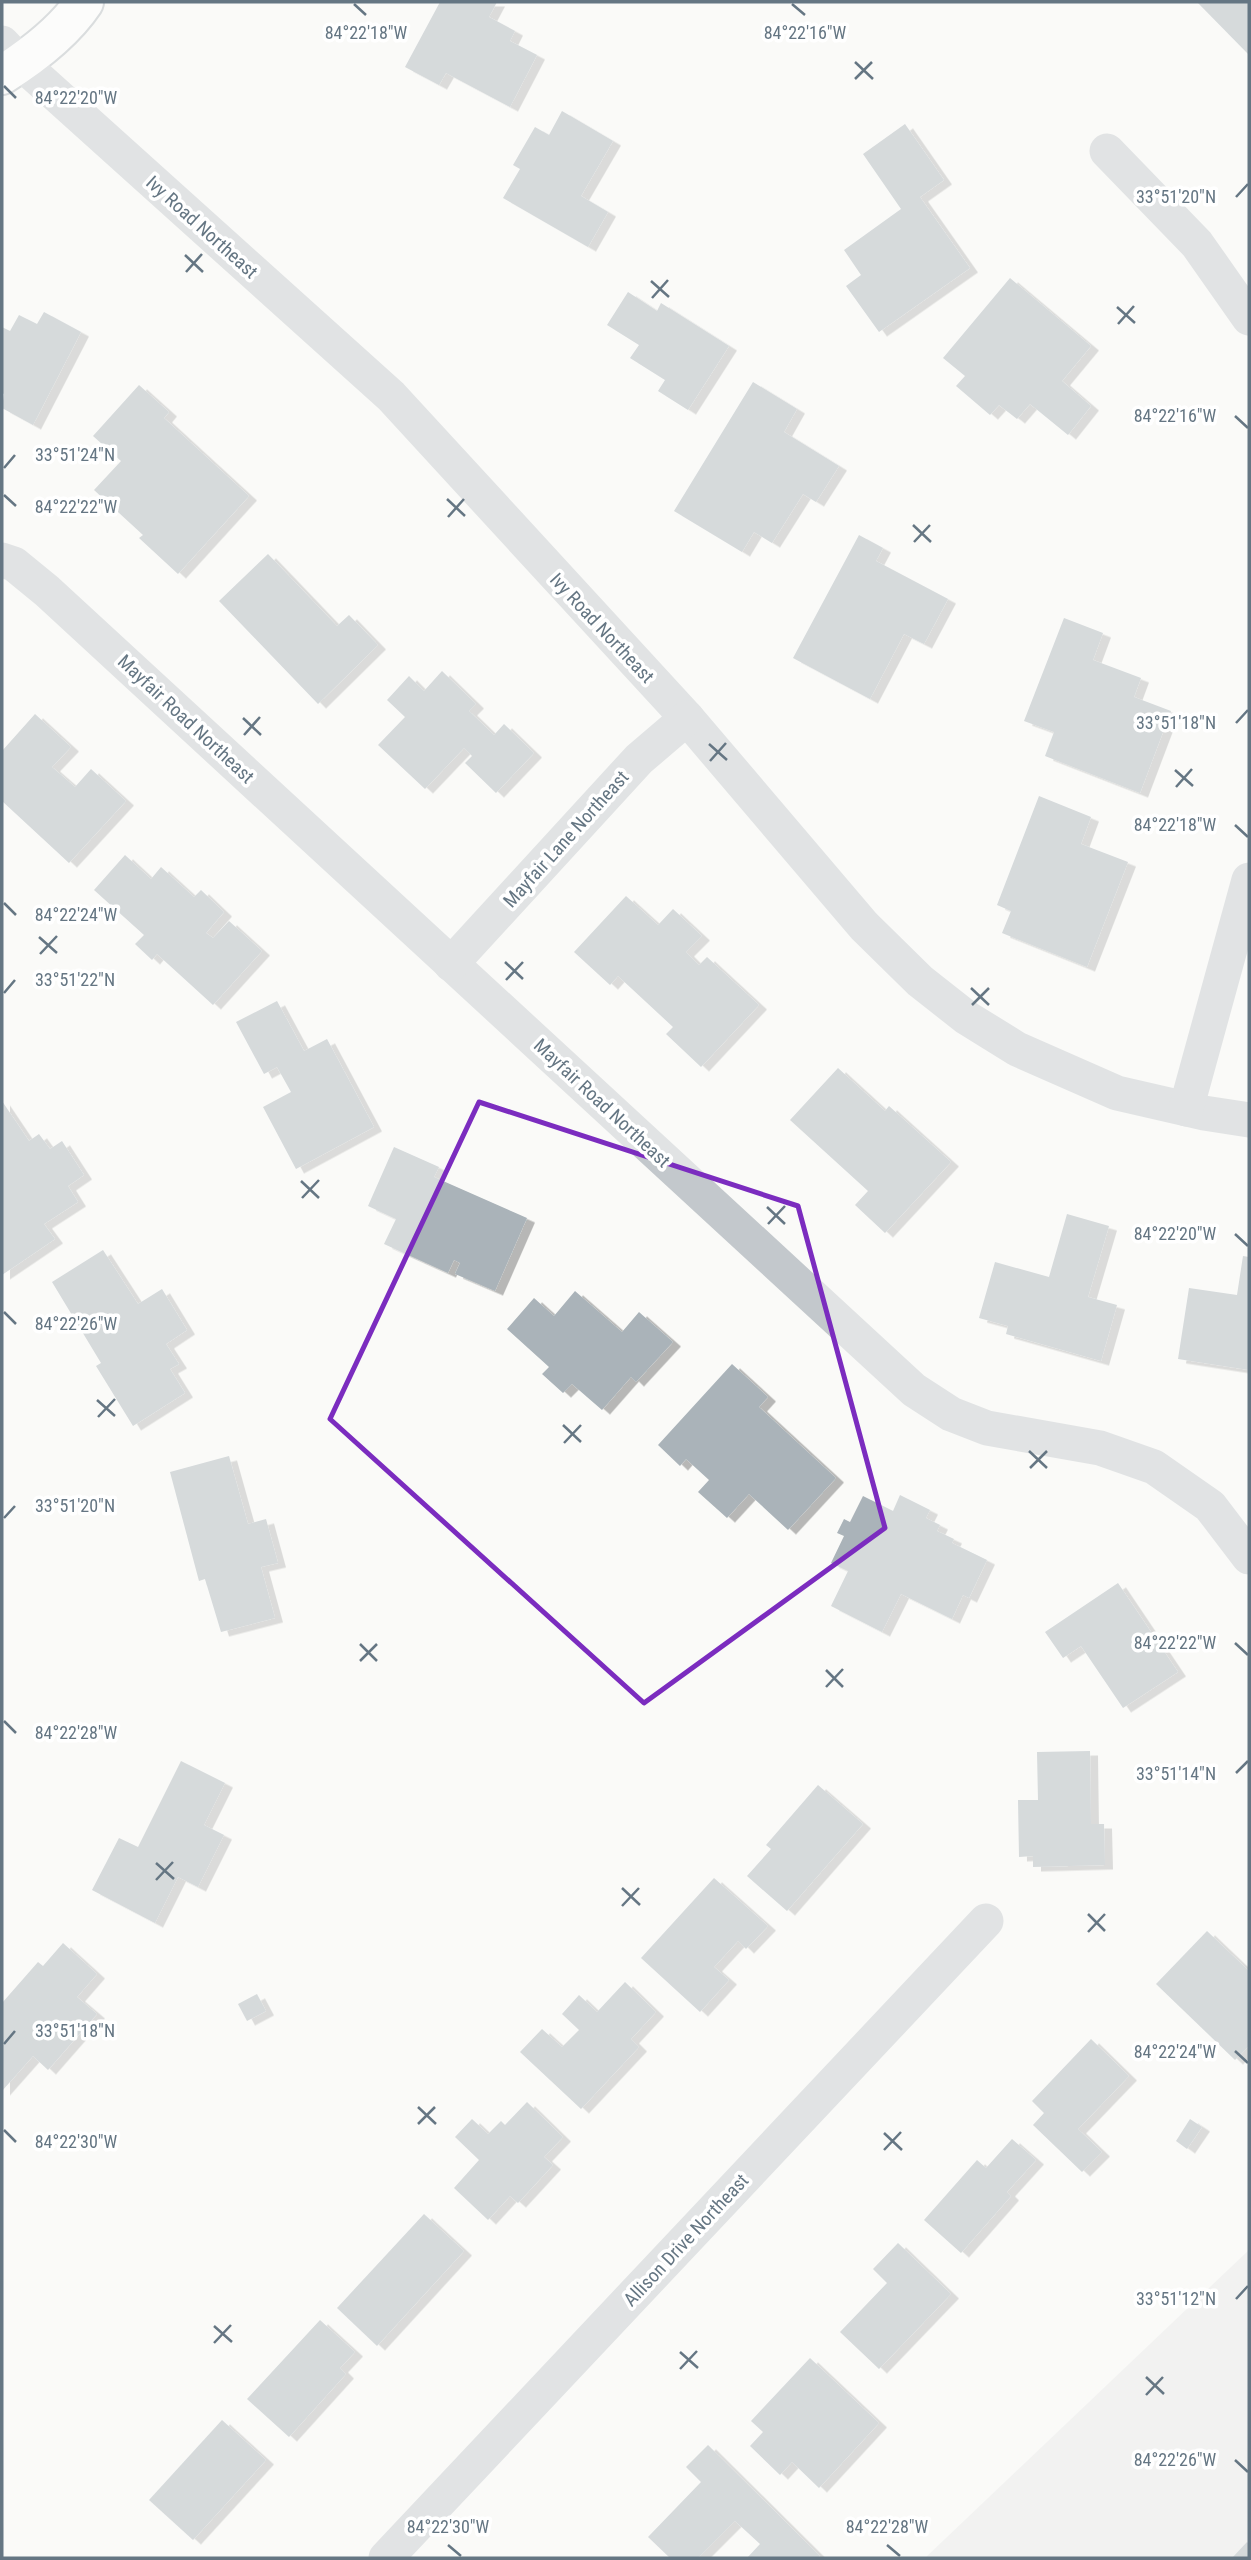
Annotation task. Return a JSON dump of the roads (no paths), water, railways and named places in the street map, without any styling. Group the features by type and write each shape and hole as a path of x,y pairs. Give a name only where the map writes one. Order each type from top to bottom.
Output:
{"street":[{"path":"8,61 74,18 84,2"},
{"name":"Ivy Road Northeast","path":"8,61 391,396 637,667 687,718 863,926 920,981 967,1018 1017,1049 1117,1093 1249,1120"},
{"path":"1107,150 1197,244 1249,318"},
{"name":"Mayfair Road Northeast","path":"2,560 13,564 47,591 914,1390 951,1414 988,1429 1100,1447 1154,1467 1210,1506 1249,1556"},
{"name":"Mayfair Lane Northeast","path":"451,964 639,759 687,718"},
{"path":"1186,1109 1249,880"},
{"name":"Allison Drive Northeast","path":"386,2558 986,1921"}]}
